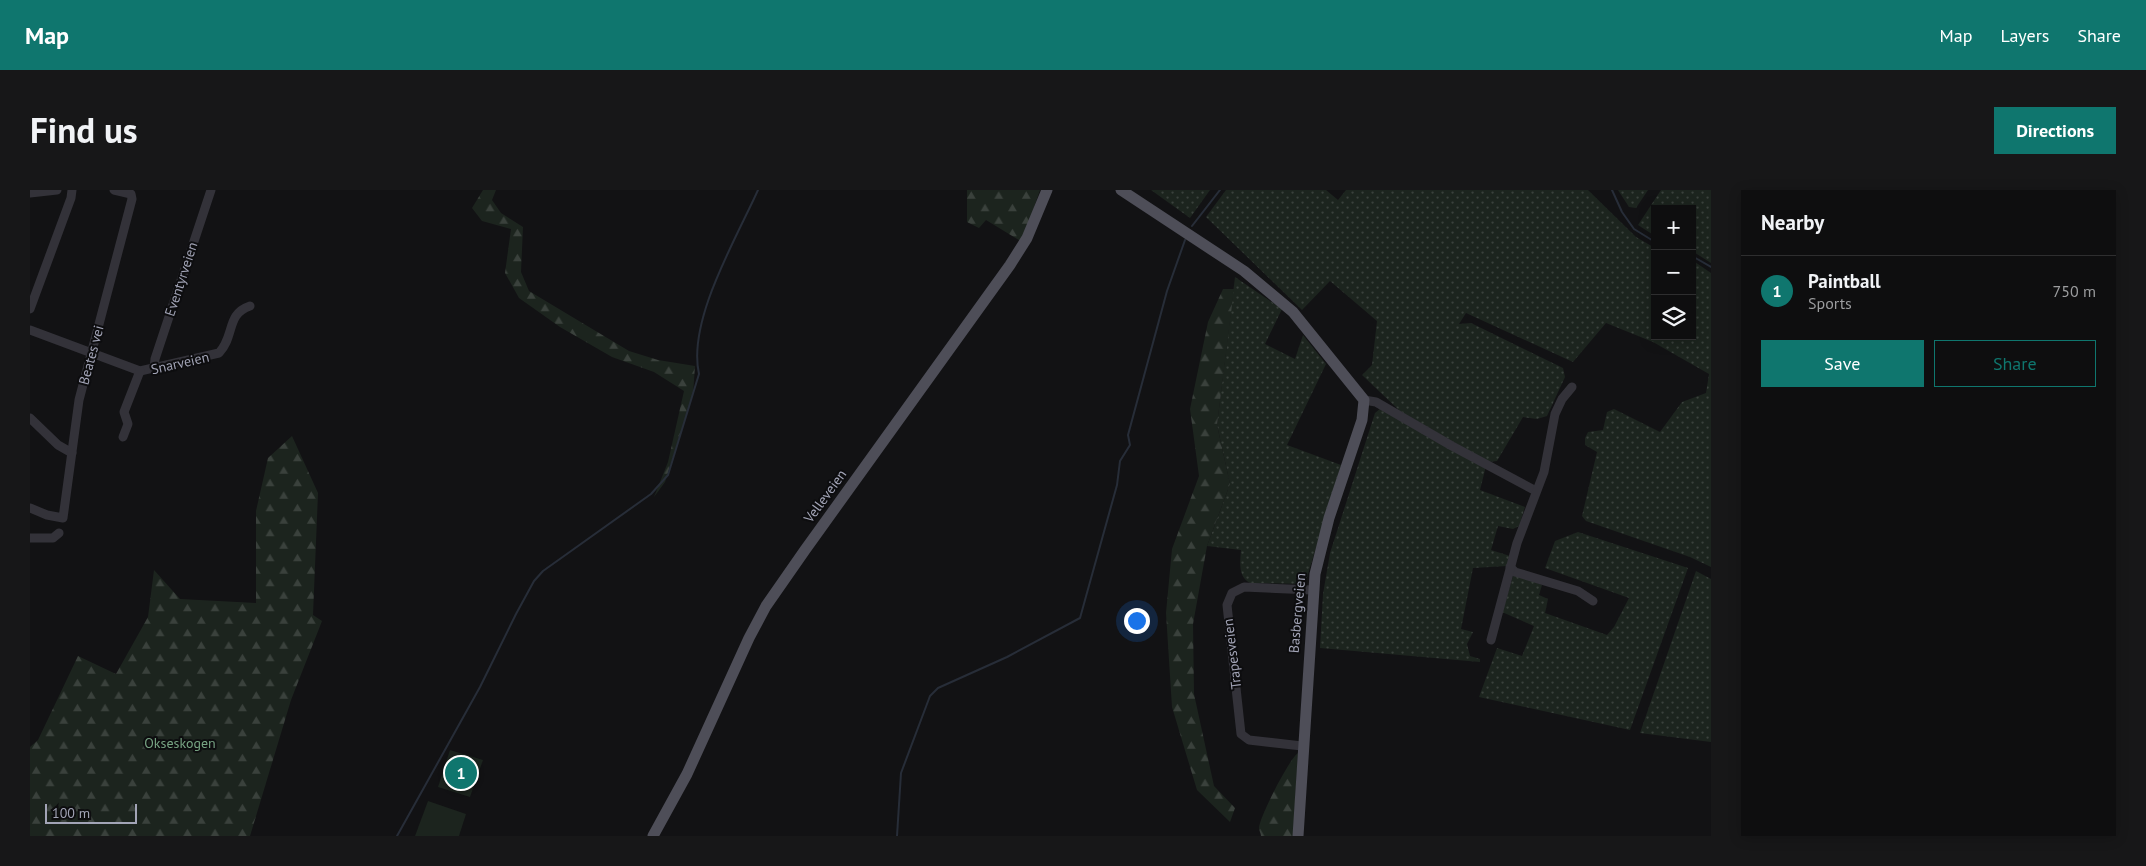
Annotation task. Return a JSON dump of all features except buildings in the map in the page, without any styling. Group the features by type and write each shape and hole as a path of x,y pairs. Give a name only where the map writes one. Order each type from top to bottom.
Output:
{"main road":[{"name":"Velleveien","path":"653,836 688,774 763,611 810,542 1010,265 1028,238 1047,190"},
{"path":"1121,190 1244,271 1280,300 1293,312 1364,400"},
{"name":"Basbergveien","path":"1298,836 1312,590 1321,544 1362,420 1364,400"}],"street":[{"path":"30,193 57,190"},
{"path":"30,309 70,203 72,190"},
{"name":"Beates vei","path":"30,508 47,515 63,518 79,400 130,209 131,194 114,190"},
{"name":"Eventyrveien","path":"154,368 155,359 211,190"},
{"name":"Snarveien","path":"30,330 90,354 140,371 219,353 226,344 236,314 250,306"},
{"name":"Snarveien","path":"123,436 128,424 124,412 140,371"},
{"path":"1491,640 1510,567 1544,472 1555,414 1562,399 1572,387"},
{"path":"1364,400 1376,402 1452,446 1536,491"},
{"path":"30,418 58,445 72,453"},
{"path":"30,538 56,536"},
{"path":"1510,567 1515,572 1578,591 1593,602"},
{"name":"Trapesveien","path":"1302,746 1249,740 1241,734 1227,605 1232,593 1244,587 1312,590"}],"green space":[{"path":"483,190 496,190 492,200 501,213 523,227 521,272 529,291 629,351 658,360 695,366 693,394 665,482 654,497 668,462 684,391 654,372 612,357 560,327 519,298 505,273 511,229 482,221 472,208"},
{"path":"967,190 1040,190 1022,242 986,220 979,228 967,222"},
{"path":"1151,190 1210,190 1190,218"},
{"path":"1226,190 1326,190 1338,200 1346,190 1588,190 1636,237 1651,246 1651,340 1696,340 1696,263 1711,273 1711,567 1690,557 1586,521 1582,516 1597,452 1585,445 1585,438 1588,432 1603,430 1607,412 1614,409 1660,432 1682,402 1706,393 1709,374 1653,342 1606,323 1573,362 1466,313 1459,324 1471,323 1563,368 1565,377 1547,416 1537,419 1523,417 1497,461 1488,462 1400,411 1362,375 1372,365 1377,321 1330,281 1302,310 1206,217"},
{"path":"1618,190 1648,190 1636,208 1629,207"},
{"path":"1661,190 1711,190 1711,263 1696,254 1696,205 1651,205"},
{"path":"1651,205 1651,233 1638,225"},
{"path":"1235,277 1282,309 1265,344 1295,359 1303,335 1326,364 1287,445 1341,465 1305,584 1250,583 1243,577 1240,564 1241,550 1207,546 1230,484 1217,425"},
{"path":"1223,289 1234,289 1217,425 1230,484 1207,546 1193,624 1194,694 1214,786 1235,808 1230,822 1197,790 1172,707 1166,613 1172,549 1199,476 1190,409 1208,322"},
{"path":"1381,408 1486,466 1480,490 1525,507 1519,526 1513,529 1498,526 1491,550 1510,556 1507,566 1473,568 1461,629 1473,632 1467,644 1470,656 1480,659 1480,662 1320,648 1323,594 1330,553 1375,413"},
{"name":"Okseskogen","path":"292,436 318,493 313,615 322,621 291,700 250,836 30,836 30,747 38,740 78,656 116,674 148,617 154,570 180,599 256,603 256,511 268,458"},
{"path":"1578,532 1688,568 1630,730 1479,697 1497,648 1522,656 1534,626 1502,612 1514,573 1542,585 1539,595 1548,599 1545,613 1607,635 1614,627 1629,598 1545,568 1555,541"},
{"path":"1696,571 1711,579 1711,742 1640,733"},
{"path":"450,750 483,760 470,797 438,787"},
{"path":"1298,753 1293,836 1261,836 1260,822 1269,801"},
{"path":"428,801 466,814 459,836 415,836"}],"waterway":[{"path":"397,836 480,687 534,581 543,571 651,494 668,475 699,374 697,353 700,330 707,305 726,256 758,190"},
{"path":"1192,226 1220,190"},
{"path":"1612,190 1622,212 1634,229 1651,240"},
{"path":"897,836 901,773 930,696 938,688 1007,657 1080,618 1117,485 1120,461 1130,445 1128,435 1167,291 1185,240"},
{"path":"1696,258 1711,267"}],"place":[{"name":"Paintball","path":"461,773"}]}
